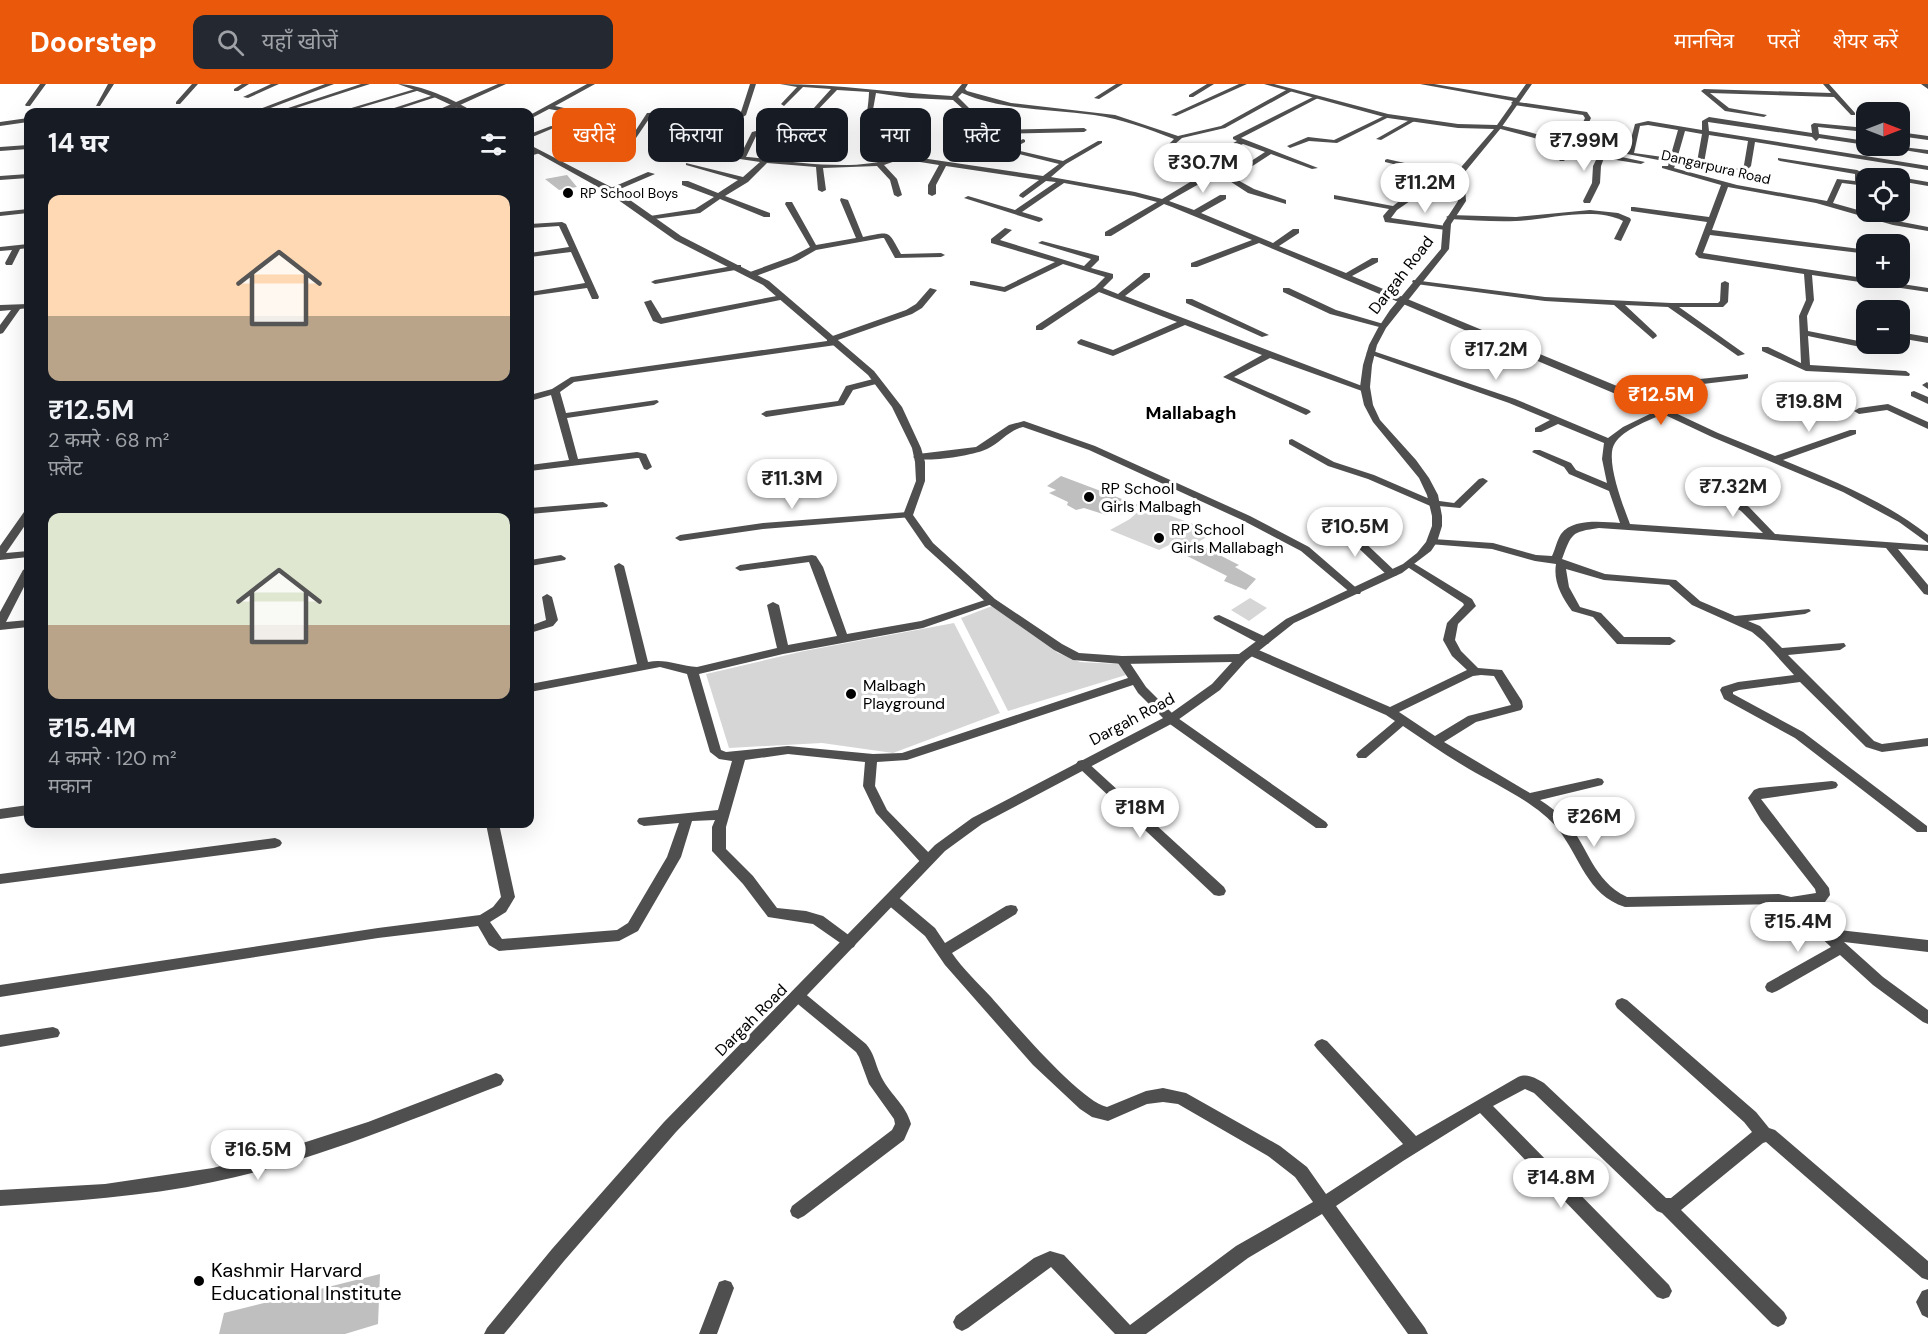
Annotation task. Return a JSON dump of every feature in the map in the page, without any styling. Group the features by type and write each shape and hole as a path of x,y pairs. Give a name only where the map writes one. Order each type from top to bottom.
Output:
{"street":[{"path":"27,105 43,84"},
{"path":"99,105 111,84"},
{"path":"178,103 195,84"},
{"path":"236,90 246,84"},
{"path":"246,97 276,84"},
{"path":"266,108 331,84"},
{"path":"292,108 367,84"},
{"path":"401,84 436,96 460,108"},
{"path":"464,108 503,84"},
{"path":"534,115 592,84"},
{"path":"744,112 753,84"},
{"path":"783,84 955,98 967,110 966,114 946,130 950,133 1084,130"},
{"path":"1097,98 1120,84"},
{"path":"1191,96 1211,84"},
{"path":"1174,116 1244,84"},
{"name":"Dangarpura Road","path":"1267,84 1388,116 1458,126 1499,127 1527,133 1602,155 1672,165 1725,184 1829,204 1928,229"},
{"path":"1423,84 1585,113 1588,118 1580,135 1581,139 1609,147 1616,146 1619,141"},
{"path":"1387,161 1459,178 1462,169 1499,127 1530,84"},
{"path":"1826,84 1853,114"},
{"path":"784,104 801,86"},
{"path":"955,98 964,87 982,98 1034,108 1122,118 1178,138"},
{"path":"1764,115 1727,111 1704,91 1718,87 1837,95"},
{"path":"817,108 836,88"},
{"path":"355,108 417,90"},
{"path":"870,108 873,92 871,90"},
{"path":"1168,148 1178,138 1222,127 1290,90"},
{"path":"398,108 436,96"},
{"path":"1314,168 1241,142 1236,138 1315,98"},
{"path":"548,107 553,108"},
{"path":"636,134 648,116"},
{"path":"1290,146 1308,139 1335,142 1388,116"},
{"path":"1379,140 1415,119"},
{"path":"1700,165 1706,132 1705,121 1709,119 1856,141"},
{"path":"0,123 24,120"},
{"path":"1752,140 1745,169 1734,171 1700,165 1672,165 1630,153 1637,125 1648,123 1928,168"},
{"path":"1814,150 1816,135 1813,128 1818,124 1856,129"},
{"path":"534,134 552,127"},
{"path":"1672,165 1682,129"},
{"path":"744,154 756,132"},
{"path":"1910,136 1928,138"},
{"path":"1023,141 1006,150 1064,164"},
{"path":"1023,196 1044,178 1100,142"},
{"path":"1210,157 1241,142"},
{"path":"0,149 24,147"},
{"path":"1562,160 1570,147"},
{"path":"1910,149 1928,152"},
{"path":"534,152 552,159"},
{"path":"1269,152 1229,178 1251,191 1283,202"},
{"path":"1587,201 1596,183 1597,166 1602,155"},
{"path":"1902,156 1902,164"},
{"path":"1780,159 1856,172"},
{"path":"558,162 609,190 678,238 753,274 858,361 878,381 903,418 918,457 921,476 920,489 909,506 908,515 928,545 992,601 1058,647 1077,657 1122,660 1246,655 1390,712 1548,812 1562,825 1596,881 1611,896 1625,902 1779,898 1791,902 1878,981 1928,1018"},
{"path":"650,218 697,211 745,180 764,162 819,165 894,162"},
{"path":"932,194 932,185 944,162 1062,181 1163,201 1628,394 1662,411 1847,490 1884,509 1918,530 1928,540"},
{"path":"688,164 745,180"},
{"path":"879,164 893,178 898,195"},
{"path":"819,165 822,190"},
{"path":"609,190 651,174"},
{"path":"0,178 24,176"},
{"path":"1108,234 1203,178"},
{"name":"Dargah Road","path":"493,1334 558,1255 670,1127 892,900 927,860 959,833 1082,764 1171,719 1216,687 1246,655 1299,615 1356,592 1392,574 1410,564 1433,542 1437,530 1435,503 1424,476 1373,417 1365,389 1370,353 1383,325 1445,249 1448,222 1461,205 1462,192 1459,178"},
{"path":"1017,212 1062,181"},
{"path":"1829,204 1840,181 1856,183"},
{"path":"1910,181 1928,184"},
{"path":"684,183 767,215"},
{"path":"1725,184 1699,254 1702,256 1928,290"},
{"path":"1195,213 1223,197"},
{"path":"1337,197 1394,207"},
{"path":"1410,197 1394,207 1387,216 1391,221 1448,222 1518,219 1575,213 1604,214 1623,217 1627,220 1618,239"},
{"path":"968,198 1039,220"},
{"path":"844,200 860,239"},
{"path":"789,204 814,248"},
{"path":"1634,209 1711,220"},
{"path":"0,214 24,211"},
{"path":"534,226 562,224 595,297"},
{"path":"1008,230 994,242 1110,276 1098,289 1040,328"},
{"path":"1273,246 1296,231"},
{"path":"1707,232 1856,250"},
{"path":"753,274 794,259 814,248 887,236 897,255 941,255"},
{"path":"1194,265 1260,240"},
{"path":"1042,243 1096,258 1086,268"},
{"path":"0,249 24,246"},
{"path":"9,263 17,247"},
{"path":"534,254 574,249"},
{"path":"1345,277 1376,260"},
{"path":"973,283 1005,290 1061,262"},
{"path":"655,282 738,267"},
{"path":"1806,368 1803,316 1810,300 1808,273"},
{"path":"1120,296 1147,274"},
{"path":"1416,282 1545,299 1670,305 1720,305 1724,302 1725,283"},
{"path":"534,293 589,285"},
{"path":"1098,289 1183,323 1365,389"},
{"path":"534,397 555,391 571,380 832,341 909,312 919,306 933,290"},
{"path":"1286,290 1333,312 1383,325"},
{"path":"648,302 656,318 661,321 782,297"},
{"path":"1189,301 1265,335"},
{"path":"1616,301 1653,336"},
{"path":"1670,305 1741,354"},
{"path":"0,308 24,306"},
{"path":"0,331 17,307"},
{"path":"1211,333 1232,321"},
{"path":"1081,342 1113,353 1183,323"},
{"path":"1804,333 1856,343"},
{"path":"1910,338 1928,340"},
{"path":"1765,349 1806,368 1906,374"},
{"path":"1370,353 1490,393 1609,442"},
{"path":"1269,355 1227,377 1305,412"},
{"path":"1628,394 1672,384 1745,376"},
{"path":"766,414 841,403 849,388 878,381"},
{"path":"555,391 564,416 574,461"},
{"path":"1914,394 1928,401"},
{"path":"564,416 654,402"},
{"path":"1859,411 1888,407 1928,426"},
{"path":"1626,526 1613,489 1607,448 1609,442 1620,434 1662,411"},
{"path":"1538,430 1558,420"},
{"path":"918,457 979,449 990,444 1015,425 1024,424 1092,448 1246,518 1305,549 1356,592"},
{"path":"1774,460 1853,432"},
{"path":"1292,442 1331,464 1371,477 1435,503 1456,506 1483,481"},
{"path":"1537,452 1568,465 1572,472 1613,489"},
{"path":"534,467 637,455 643,456 647,467"},
{"path":"1707,485 1745,509 1771,536"},
{"path":"534,511 603,505"},
{"path":"680,538 763,526 908,515"},
{"path":"0,556 24,520"},
{"path":"1337,522 1392,574"},
{"path":"1670,641 1622,641 1597,615 1576,609 1562,584 1560,572 1559,561 1566,535 1576,528 1599,525 1928,548"},
{"path":"1433,542 1493,546 1535,558 1559,561 1604,577 1672,582 1695,603 1756,629 1870,744 1882,748 1928,742"},
{"path":"1890,546 1928,592"},
{"path":"0,556 24,554"},
{"path":"534,562 561,558"},
{"path":"740,568 812,558 818,567 843,638"},
{"path":"1410,564 1468,601 1470,606 1453,623 1449,640 1456,653 1476,672"},
{"path":"619,566 643,666"},
{"path":"24,578 0,624 24,624"},
{"path":"534,629 549,624 552,620 547,597"},
{"path":"534,687 643,666 667,664 692,671 783,650 923,624 992,601"},
{"path":"774,605 783,650"},
{"path":"1737,619 1805,611"},
{"path":"1218,618 1264,641"},
{"path":"1780,652 1840,646"},
{"path":"1122,660 1154,704 1171,719 1321,825"},
{"path":"692,671 716,752 723,756 810,750 892,759 915,754 1135,680"},
{"path":"1390,712 1476,672 1498,673 1516,701 1517,707 1472,719 1436,741"},
{"path":"1803,678 1738,686 1726,690 1728,696 1736,702 1800,735 1922,829"},
{"path":"1362,754 1403,720"},
{"path":"740,755 718,841 719,851 748,880 773,913 818,920 849,943"},
{"path":"871,758 868,786 882,813 927,860"},
{"path":"1082,764 1219,891"},
{"path":"1528,798 1598,782"},
{"path":"1791,902 1820,898 1823,895 1822,888 1766,817 1754,798 1759,793 1832,784"},
{"path":"0,814 24,811"},
{"path":"644,821 724,814"},
{"path":"482,920 494,941 499,945 619,935 633,927 674,857 687,818"},
{"path":"0,991 378,933 482,920 496,913 508,897 493,828"},
{"path":"0,879 275,843"},
{"path":"892,900 930,932 943,951 1038,1060 1086,1104 1098,1112 1108,1113 1146,1098 1163,1095 1181,1098 1274,1151 1301,1172 1326,1203 1419,1334"},
{"path":"943,951 1011,909"},
{"path":"1825,934 1879,938 1928,946"},
{"path":"1772,987 1841,948"},
{"path":"798,996 855,1042 866,1054 874,1079 902,1116 903,1124 898,1135 798,1211"},
{"path":"1622,1004 1750,1118 1764,1134 1775,1139 1928,1272"},
{"path":"0,1041 53,1033"},
{"path":"1322,1045 1414,1146"},
{"path":"0,1198 105,1192 213,1175 281,1157 369,1128 496,1080"},
{"path":"1132,1334 1227,1262 1482,1105 1529,1082 1539,1088 1663,1206 1668,1208 1778,1318"},
{"path":"1482,1105 1663,1291"},
{"path":"1668,1208 1674,1206 1764,1134"},
{"path":"962,1322 1050,1259 1058,1262 1127,1334"},
{"path":"708,1334 725,1288"},
{"path":"1928,1297 1925,1302 1928,1309"}],"shaded area":[{"path":"1144,506 1215,532 1185,550 1169,545 1159,550 1110,530 1130,519"},
{"path":"1250,598 1267,608 1249,621 1231,610"},
{"path":"992,606 1058,653 1080,662 1119,664 1126,675 1008,711 961,618"},
{"name":"Malbagh Playground","path":"954,623 1000,713 893,753 822,743 729,748 706,674 804,651"}],"building":[{"path":"567,175 577,187 559,190 545,179"},
{"name":"RP School Girls Malbagh","path":"1061,476 1138,505 1127,514 1106,515 1084,508 1076,510 1067,505 1068,502 1049,493 1056,490 1047,486"},
{"name":"RP School Girls Mallabagh","path":"1198,544 1239,565 1235,567 1256,579 1246,590 1224,581 1227,576 1183,554"},
{"name":"Kashmir Harvard Educational Institute","path":"380,1274 378,1324 345,1334 219,1334 224,1313"}],"place":[{"name":"RP School Boys","path":"568,193"},
{"name":"RP School Girls Malbagh","path":"1089,497"},
{"name":"RP School Girls Mallabagh","path":"1159,538"},
{"name":"Malbagh Playground","path":"851,694"},
{"name":"Kashmir Harvard Educational Institute","path":"199,1281"}],"district":[{"name":"Mallabagh","path":"1191,413"}]}
